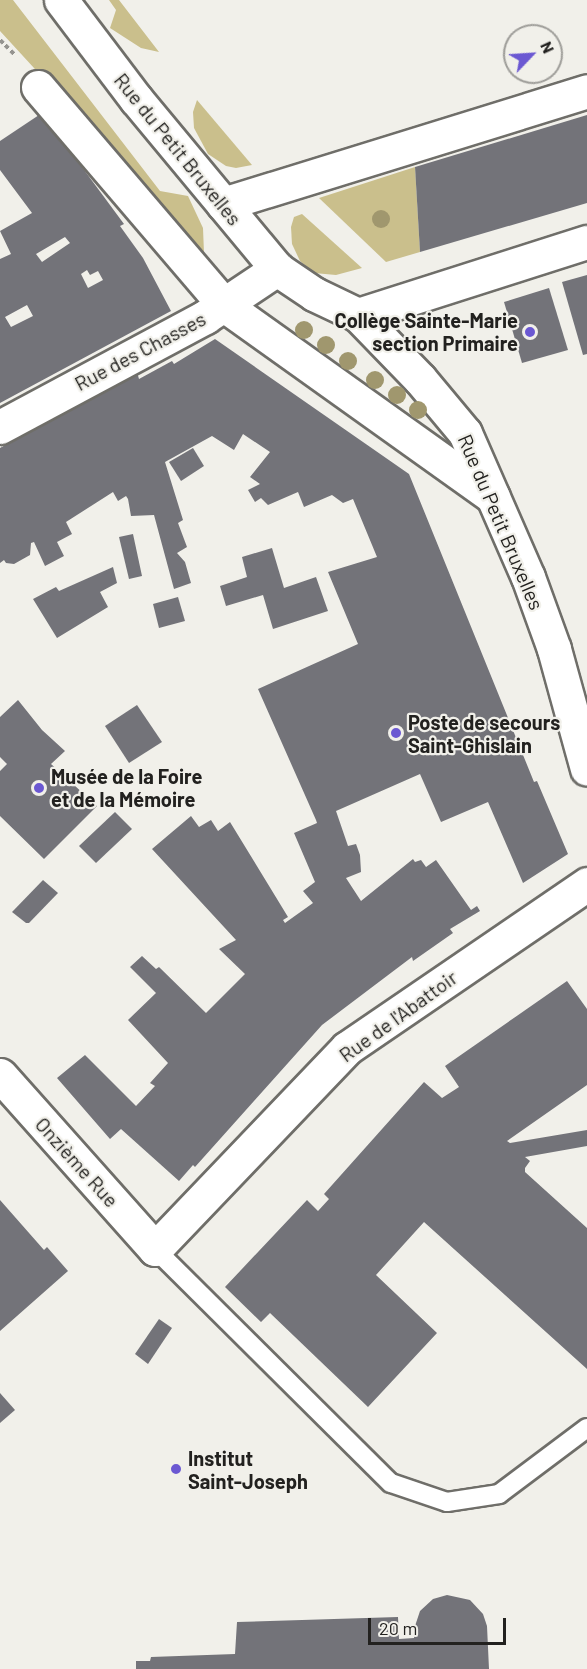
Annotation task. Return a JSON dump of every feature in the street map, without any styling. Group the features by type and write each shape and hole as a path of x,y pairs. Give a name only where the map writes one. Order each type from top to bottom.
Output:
{"street":[{"name":"Rue du Petit Bruxelles","path":"61,0 136,99 277,269 314,294 358,315 420,379 465,433 528,577 554,649 587,769"},
{"path":"39,87 224,305 493,497"},
{"path":"223,204 587,91"},
{"path":"358,315 587,242"},
{"name":"Rue des Chasses","path":"0,427 224,305 277,269"},
{"name":"Rue de l'Abattoir","path":"155,1249 347,1048 587,884"},
{"name":"Onzième Rue","path":"0,1075 155,1249"}],"lane":[{"path":"155,1249 391,1483 447,1502 499,1494 587,1428"}],"shaded area":[{"path":"0,0 13,0 160,191 188,196 203,228 204,253 0,31"},
{"path":"109,0 119,0 159,52 141,48 110,28 116,10"},
{"path":"197,100 252,165 236,168 226,166 208,154 194,128 193,112"},
{"path":"415,167 420,252 386,262 319,198"},
{"path":"302,214 362,268 336,275 314,273 300,261 292,244 291,227 294,217"}],"building":[{"path":"42,113 124,224 120,226 143,258 171,311 0,403 0,259 11,254 0,231 32,213 0,170 0,141","holes":["65,237 70,243 42,262 36,254","87,270 90,275 98,271 103,280 88,288 81,274","27,305 33,316 11,327 5,317"]},
{"path":"587,115 587,203 420,252 415,167"},
{"path":"587,275 587,354 583,355 562,282"},
{"path":"549,288 568,350 522,363 504,302"},
{"path":"215,339 409,474 534,782 537,781 568,854 523,883 488,802 441,822 420,774 336,811 348,846 356,844 360,855 361,872 346,878 361,901 413,859 415,862 421,860 426,867 436,860 471,910 477,906 480,911 450,929 453,933 413,961 412,957 322,1025 195,1167 193,1165 179,1181 121,1129 110,1139 57,1078 85,1055 136,1106 155,1086 150,1083 168,1063 128,1020 156,993 130,967 142,956 156,969 159,967 206,1013 245,974 219,949 236,940 152,849 191,816 199,827 211,820 218,831 230,822 288,917 283,920 285,923 313,903 303,891 315,882 294,833 317,823 258,689 358,644 328,572 377,557 353,499 343,503 332,495 304,507 298,492 268,505 261,498 255,502 248,490 260,484 250,477 270,452 243,434 234,450 212,436 165,462 183,520 178,523 187,547 177,553 185,562 191,583 174,589 154,515 131,516 126,496 118,501 113,492 66,522 72,534 57,542 64,556 45,566 34,542 31,543 30,555 14,564 6,563 4,560 0,563 0,448 137,372 139,379 172,361 174,364"},
{"path":"193,448 204,466 181,481 169,462"},
{"path":"133,534 142,576 129,579 119,537"},
{"path":"272,548 284,588 316,577 328,611 273,629 263,595 226,606 220,586 247,577 242,557"},
{"path":"113,567 117,583 100,592 108,607 57,638 33,599 56,587 59,591"},
{"path":"178,597 185,621 159,628 153,604"},
{"name":"Musée de la Foire et de la Mémoire","path":"18,700 42,730 65,751 51,764 97,806 44,859 0,816 0,771 7,764 0,757 0,717"},
{"path":"137,705 162,742 129,763 105,726"},
{"path":"115,812 132,829 96,863 79,846"},
{"path":"43,880 58,893 29,923 26,923 12,912"},
{"path":"567,981 587,1009 587,1085 507,1141 510,1143 587,1130 587,1146 525,1157 530,1161 525,1172 587,1228 587,1369 424,1222 376,1275 437,1333 368,1407 270,1313 261,1322 225,1287 307,1200 318,1211 329,1199 324,1194 424,1082 442,1098 459,1087 445,1066"},
{"path":"0,1200 44,1250 47,1247 68,1271 0,1331"},
{"path":"159,1319 172,1328 148,1364 135,1354"},
{"path":"0,1393 15,1410 0,1423"},
{"path":"447,1595 470,1600 483,1614 487,1626 489,1669 136,1669 136,1661 150,1661 151,1657 235,1654 237,1622 398,1617 399,1639 414,1638 420,1611 433,1599"}],"place":[{"name":"Collège Sainte-Marie section Primaire","path":"530,332"},
{"name":"Poste de secours Saint-Ghislain","path":"396,733"},
{"name":"Musée de la Foire et de la Mémoire","path":"39,788"},
{"name":"Institut Saint-Joseph","path":"176,1469"}]}
